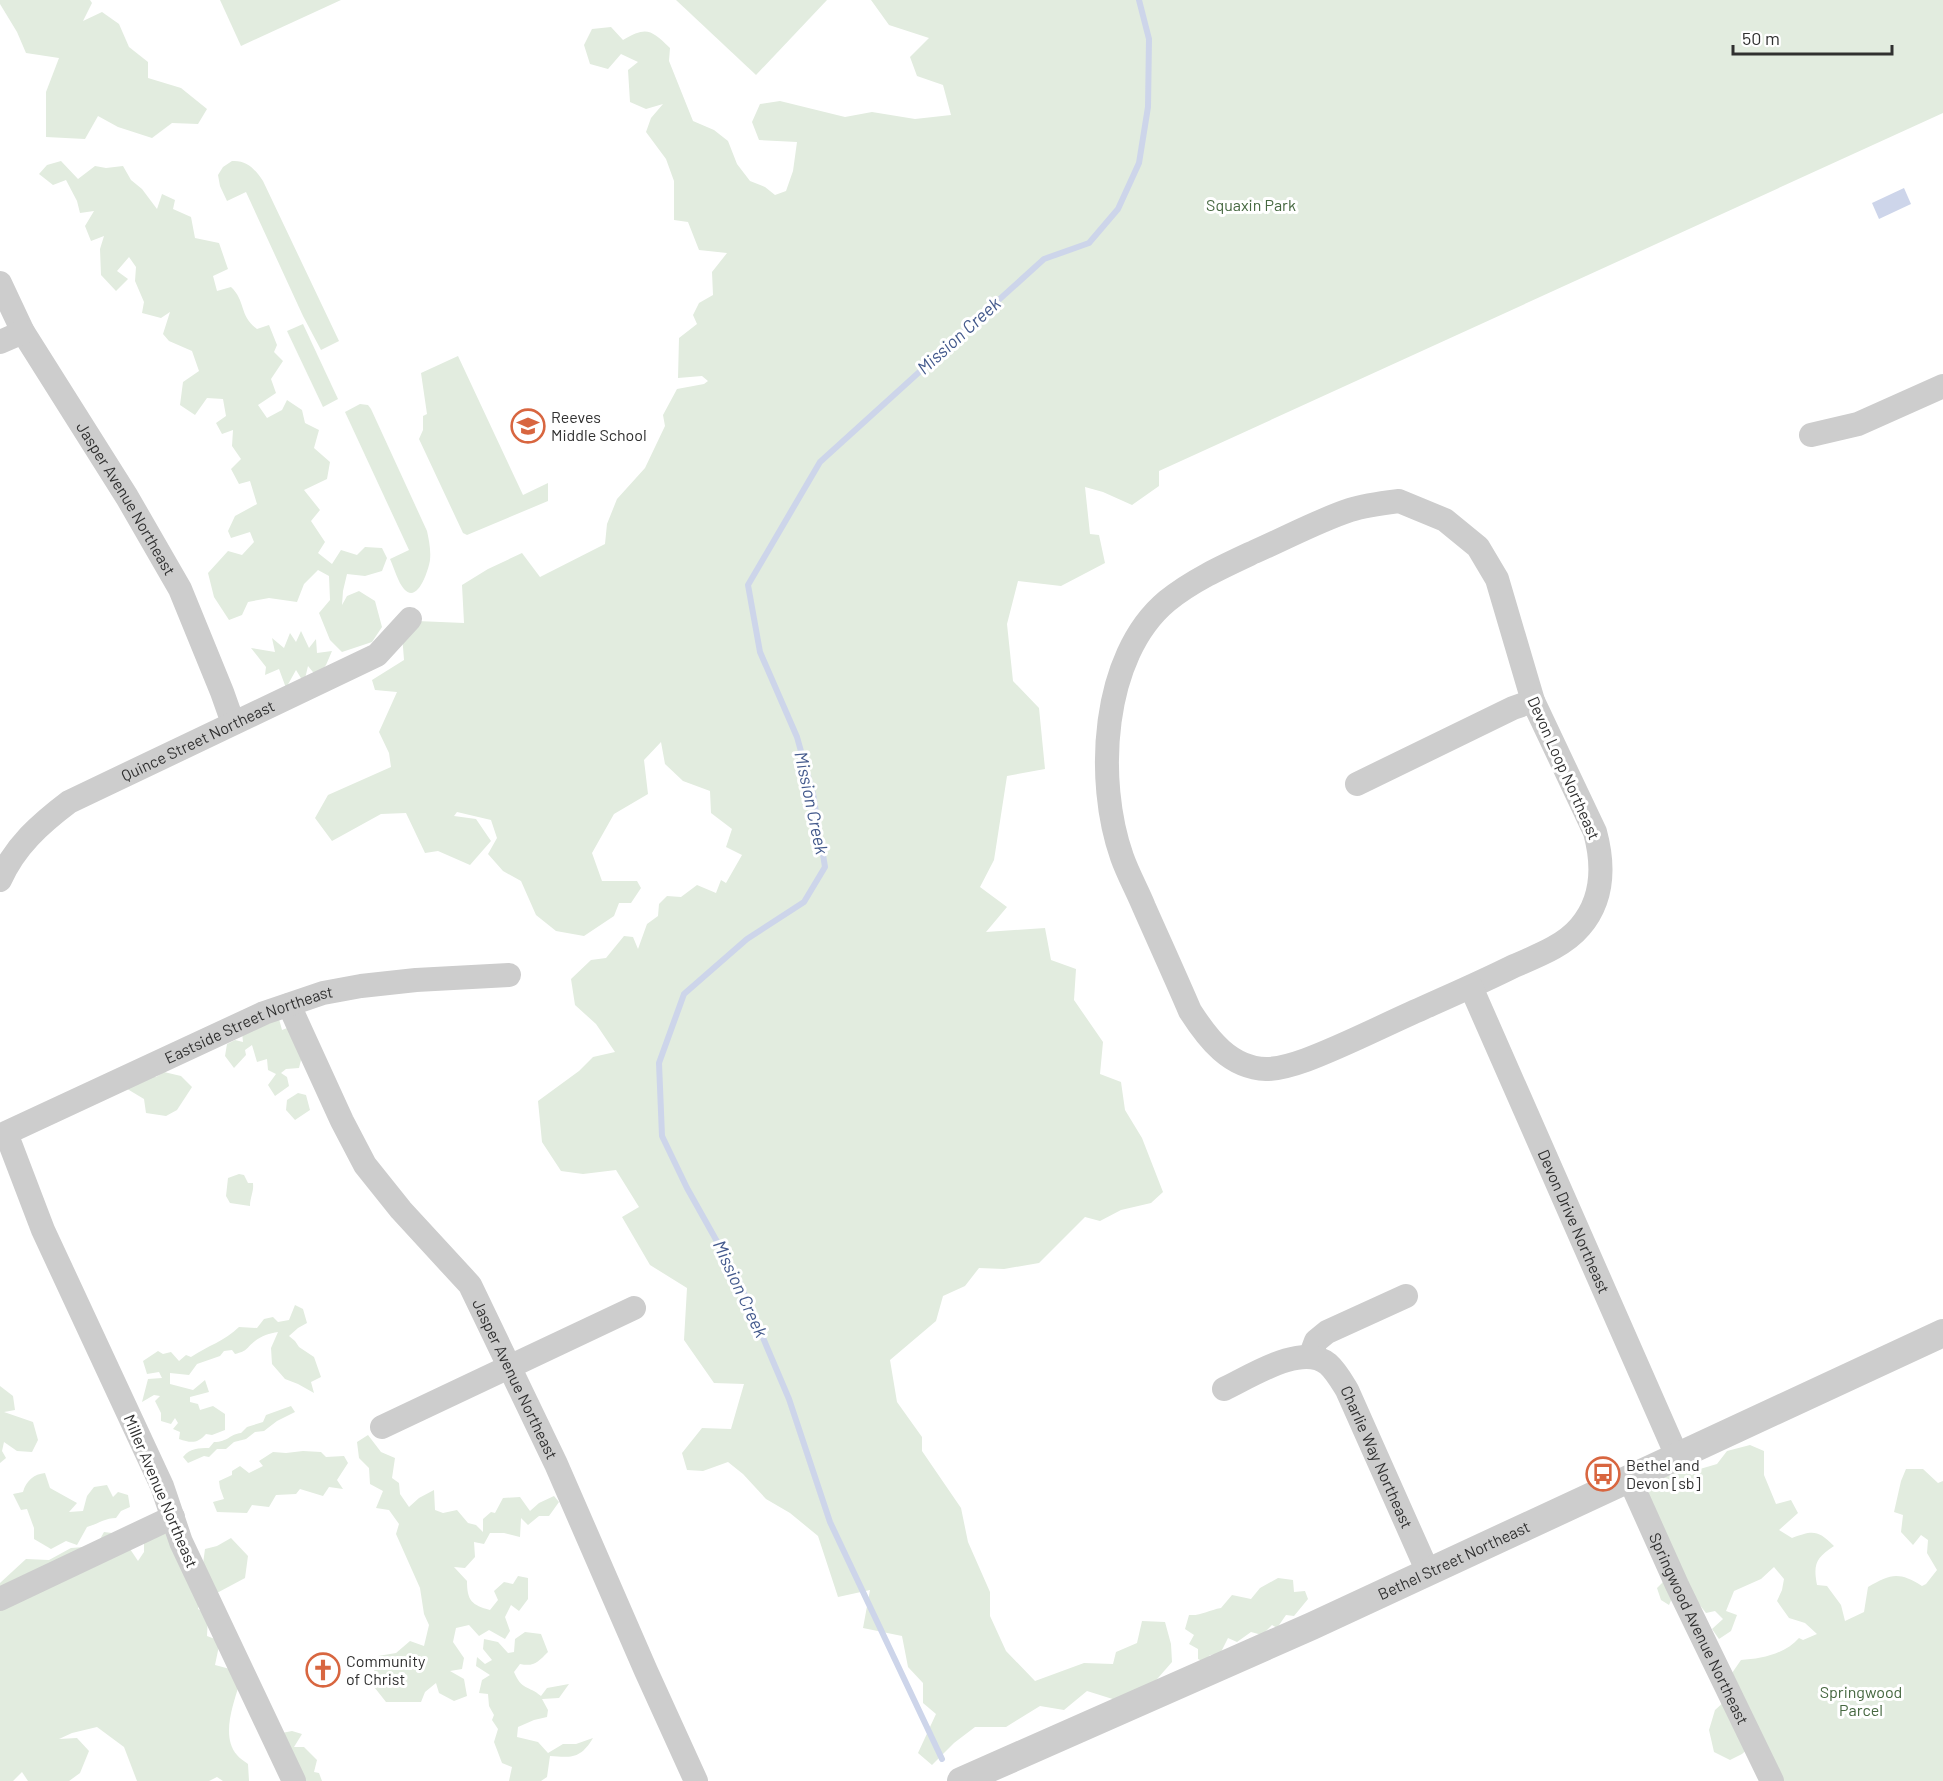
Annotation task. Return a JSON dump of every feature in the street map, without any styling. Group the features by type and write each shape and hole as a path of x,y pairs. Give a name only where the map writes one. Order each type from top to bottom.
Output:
{"street":[{"name":"Jasper Avenue Northeast","path":"0,283 23,332 127,497 180,588 233,723"},
{"path":"0,342 23,332"},
{"path":"1811,435 1858,424 1943,386"},
{"name":"Devon Loop Northeast","path":"1400,501 1445,520 1478,547 1497,579 1533,701 1595,832 1601,853 1602,877 1591,912 1580,928 1566,939 1470,987 1305,1060 1267,1069 1238,1061 1220,1051 1203,1032 1190,1011 1122,857 1113,827 1107,791 1108,725 1117,685 1130,652 1146,624 1174,596 1221,567 1327,519 1371,505 1400,501"},
{"name":"Quince Street Northeast","path":"2,864 44,820 69,802 377,655 410,619"},
{"path":"1357,784 1513,708 1533,701"},
{"name":"Eastside Street Northeast","path":"6,1133 264,1013 323,993 416,980 509,975"},
{"name":"Devon Drive Northeast","path":"1470,987 1677,1456"},
{"name":"Jasper Avenue Northeast","path":"289,1005 342,1121 365,1165 401,1210 470,1285 556,1464 696,1781"},
{"name":"Miller Avenue Northeast","path":"6,1133 43,1230 162,1486 181,1542 294,1781"},
{"path":"1224,1389 1287,1360 1303,1356 1310,1357 1316,1341 1327,1332 1406,1296"},
{"path":"382,1427 634,1308"},
{"name":"Bethel Street Northeast","path":"961,1781 1312,1626 1943,1333"},
{"name":"Charlie Way Northeast","path":"1310,1357 1328,1364 1347,1390 1428,1572"},
{"name":"Springwood Avenue Northeast","path":"1629,1478 1677,1585 1772,1781"},
{"path":"0,1599 173,1517"}],"green space":[{"path":"0,0 90,0 92,3 83,21 102,12 119,24 129,47 148,62 148,78 181,88 207,109 198,124 172,123 152,138 118,127 98,116 85,139 46,137 46,92 59,58 26,53"},
{"path":"220,0 341,0 241,46"},
{"path":"676,0 827,0 756,75"},
{"name":"Squaxin Park","path":"871,0 1943,0 1943,113 1159,471 1159,486 1132,505 1085,487 1090,534 1099,535 1105,563 1061,586 1018,581 1007,624 1013,681 1039,708 1045,769 1007,776 994,860 980,887 1007,907 986,932 1045,928 1051,960 1076,969 1074,1000 1103,1042 1100,1074 1121,1082 1125,1110 1142,1138 1163,1192 1151,1203 1121,1210 1100,1221 1085,1217 1039,1263 1004,1269 979,1268 965,1286 943,1296 936,1321 890,1360 897,1402 922,1437 922,1451 961,1508 968,1542 990,1592 990,1616 1006,1651 1035,1681 1084,1663 1113,1664 1116,1652 1137,1643 1142,1621 1165,1622 1171,1644 1172,1662 1151,1686 1119,1701 1087,1691 1064,1710 1040,1706 1006,1727 975,1727 954,1743 932,1765 918,1753 936,1714 923,1703 923,1683 908,1667 902,1636 863,1628 870,1590 838,1597 818,1536 790,1513 766,1499 743,1474 728,1462 703,1471 687,1470 682,1453 702,1428 731,1429 744,1384 714,1383 684,1340 687,1288 650,1265 622,1217 639,1207 616,1170 583,1174 561,1171 542,1142 538,1101 579,1071 593,1057 615,1052 596,1024 575,1005 571,979 591,960 606,958 624,936 633,937 638,949 647,924 658,916 659,904 667,896 681,897 697,885 716,893 721,880 726,883 742,855 726,847 732,829 711,813 710,791 683,781 665,764 661,742 644,760 648,794 614,814 592,853 602,881 637,881 641,888 631,903 619,903 614,916 584,936 556,931 536,915 521,881 503,871 488,854 497,838 491,820 457,812 454,816 476,819 491,841 470,865 438,851 425,853 406,813 381,814 332,841 315,818 328,795 391,767 389,753 379,732 397,692 375,690 372,680 404,660 402,634 417,621 464,623 462,585 488,569 522,553 540,577 605,544 607,524 617,499 645,468 665,426 663,415 677,389 704,384 708,381 702,376 678,378 679,338 697,324 693,315 699,303 713,295 712,272 727,253 699,250 688,222 674,220 674,181 666,159 646,132 651,118 663,104 646,109 630,102 628,70 638,62 621,54 608,69 590,64 584,45 592,29 611,27 623,40 638,33 648,32 664,42 670,48 669,61 693,121 714,130 728,141 737,164 750,181 765,187 775,195 786,191 793,171 797,142 759,140 752,122 760,104 780,101 845,117 872,112 915,119 951,115 943,85 917,76 910,57 929,38 889,25"},
{"path":"61,161 78,179 95,166 106,168 123,166 131,180 142,189 157,209 162,194 175,200 173,209 191,217 195,238 219,243 228,269 213,276 217,291 231,287 236,292 251,324 257,329 269,325 277,345 274,352 283,361 271,379 276,393 258,405 267,418 282,410 287,400 302,410 305,423 319,430 314,448 330,462 327,479 304,490 320,510 311,521 325,542 318,553 332,564 341,550 357,555 365,547 382,548 387,558 382,571 365,576 347,574 343,591 342,605 347,596 359,591 375,601 382,627 372,642 342,652 330,640 319,613 330,600 329,576 318,570 304,584 297,602 269,598 248,602 242,615 229,620 214,597 208,573 228,551 242,555 254,542 250,532 231,538 228,531 235,516 257,504 250,481 239,484 231,469 241,459 232,446 233,430 222,434 216,423 226,416 223,399 207,398 195,415 180,405 183,382 199,371 192,351 169,341 163,334 170,312 161,318 142,313 144,302 135,281 136,267 129,257 117,271 128,279 116,291 101,275 100,249 104,236 91,241 85,226 94,211 80,213 77,201 66,180 53,185 39,174 47,165"},
{"path":"232,161 250,166 263,181 339,341 321,350 246,192 227,201 218,175 223,167"},
{"path":"303,324 338,399 323,407 287,331"},
{"path":"458,356 523,495 548,483 548,501 467,535 463,533 419,439 423,430 423,416 427,414 421,373"},
{"path":"360,404 368,405 371,409 427,531 430,549 429,564 422,583 414,592 409,593 404,589 390,559 409,550 345,412"},
{"path":"301,631 309,648 316,639 317,653 332,651 317,677 308,666 304,683 296,670 286,688 279,669 265,675 266,667 251,648 275,652 272,638 284,648 290,633 296,642"},
{"path":"279,1019 282,1030 290,1027 303,1052 299,1068 286,1069 281,1073 287,1077 289,1086 275,1096 268,1085 276,1074 268,1070 267,1059 257,1062 252,1045 245,1050 246,1055 234,1068 225,1056 227,1044 235,1040 243,1042 242,1032"},
{"path":"133,1068 156,1077 164,1072 181,1076 192,1087 177,1110 166,1116 146,1113 144,1099 124,1087"},
{"path":"298,1093 306,1095 310,1110 295,1120 286,1110 287,1100"},
{"path":"239,1174 244,1175 248,1183 253,1183 250,1206 230,1203 226,1196 228,1178"},
{"path":"295,1305 303,1309 307,1323 289,1336 299,1347 314,1357 321,1377 311,1382 314,1393 285,1379 272,1364 271,1348 278,1332 260,1338 242,1352 235,1354 232,1350 224,1351 220,1356 197,1364 189,1375 170,1373 170,1384 193,1390 205,1380 209,1392 190,1397 190,1402 198,1404 200,1410 213,1406 225,1414 225,1430 212,1435 206,1434 194,1442 179,1439 180,1432 173,1429 178,1423 175,1418 171,1424 161,1421 161,1413 155,1401 160,1396 154,1395 142,1402 148,1379 162,1378 159,1372 147,1374 143,1361 158,1351 163,1354 171,1352 179,1361 186,1355 191,1357 228,1336 239,1327 257,1328 264,1319 273,1317 278,1322 289,1320"},
{"path":"0,1386 13,1396 15,1410 4,1412 33,1422 38,1440 32,1452 17,1451 4,1442 2,1451 6,1458 0,1463"},
{"path":"291,1406 295,1412 264,1431 255,1432 246,1439 234,1442 226,1449 217,1449 209,1457 204,1456 188,1463 183,1457 192,1450 209,1448 214,1442 223,1441 241,1433 247,1427 263,1422 266,1415"},
{"path":"368,1435 381,1452 395,1458 392,1478 399,1483 400,1494 409,1507 419,1498 434,1490 435,1510 443,1513 457,1510 468,1523 476,1525 483,1532 483,1519 491,1512 495,1513 503,1498 520,1497 530,1511 539,1503 554,1496 559,1502 549,1516 539,1516 528,1525 521,1518 520,1537 504,1533 490,1533 484,1544 474,1542 475,1557 465,1568 454,1567 467,1581 470,1598 479,1606 490,1610 498,1600 494,1591 504,1582 513,1584 518,1576 528,1578 528,1599 519,1611 511,1605 505,1617 510,1631 505,1639 489,1630 479,1636 469,1625 456,1628 453,1642 464,1658 462,1669 450,1671 464,1679 467,1696 454,1701 439,1693 436,1683 425,1692 421,1702 386,1702 371,1683 378,1656 396,1653 410,1641 424,1646 429,1625 424,1614 420,1588 396,1534 399,1524 389,1510 376,1508 383,1491 370,1484 369,1468 359,1458 357,1442"},
{"name":"Springwood Parcel","path":"1750,1445 1764,1451 1764,1475 1776,1504 1791,1500 1798,1513 1779,1530 1792,1538 1810,1533 1819,1534 1834,1546 1817,1562 1817,1585 1827,1586 1841,1605 1845,1621 1864,1612 1868,1587 1895,1576 1907,1578 1922,1586 1937,1570 1927,1553 1928,1540 1921,1535 1913,1545 1901,1532 1903,1515 1894,1512 1906,1469 1923,1469 1938,1483 1943,1481 1943,1781 1767,1781 1751,1746 1730,1760 1714,1752 1709,1730 1715,1710 1725,1701 1732,1673 1741,1660 1772,1655 1787,1648 1799,1638 1803,1640 1817,1634 1805,1623 1789,1618 1777,1601 1784,1579 1774,1567 1761,1579 1734,1591 1726,1611 1737,1615 1731,1631 1719,1639 1712,1629 1723,1619 1715,1611 1706,1613 1699,1604 1673,1596 1669,1605 1661,1600 1657,1588 1663,1582 1649,1510 1649,1486 1660,1480 1663,1472 1675,1466 1692,1475 1700,1469 1717,1464 1727,1451"},
{"path":"273,1452 321,1452 326,1457 344,1456 348,1463 337,1480 343,1489 329,1487 323,1496 300,1489 296,1494 276,1495 269,1507 252,1505 247,1513 217,1512 213,1502 224,1499 219,1481 232,1475 232,1471 240,1466 249,1473 263,1466 259,1461"},
{"path":"45,1473 50,1488 77,1503 69,1512 83,1511 87,1496 94,1487 107,1485 113,1497 118,1492 128,1495 130,1507 121,1511 116,1518 87,1527 77,1545 66,1541 51,1549 34,1539 34,1528 27,1509 21,1510 13,1494 23,1492 31,1479"},
{"path":"144,1524 163,1529 203,1564 205,1549 217,1546 231,1538 248,1556 245,1578 200,1602 198,1609 208,1615 207,1636 220,1641 215,1665 230,1669 239,1685 229,1730 232,1748 248,1764 249,1781 223,1781 217,1777 209,1781 137,1781 124,1747 97,1727 72,1733 59,1739 77,1738 89,1751 80,1773 69,1781 28,1781 22,1772 13,1781 0,1781 0,1583 26,1559 49,1560 71,1548 84,1547 99,1541 104,1532 120,1534 138,1561 144,1552"},
{"path":"1278,1578 1293,1580 1294,1592 1305,1591 1308,1599 1294,1616 1286,1615 1277,1628 1272,1625 1262,1635 1251,1632 1237,1642 1228,1638 1220,1654 1210,1655 1204,1662 1198,1659 1198,1649 1189,1644 1194,1635 1185,1629 1189,1615 1221,1608 1232,1595 1251,1599 1260,1588"},
{"path":"525,1632 541,1634 548,1652 535,1663 520,1664 514,1672 520,1682 541,1696 547,1688 569,1684 559,1698 542,1699 548,1710 547,1717 518,1727 517,1737 538,1742 548,1753 563,1744 576,1744 593,1738 584,1750 576,1755 550,1756 547,1777 541,1781 509,1781 512,1767 502,1763 494,1742 498,1729 492,1720 494,1715 489,1706 488,1694 479,1693 482,1680 490,1675 476,1666 477,1657 485,1664 492,1660 483,1649 484,1639 498,1642 508,1653 514,1652 515,1639"},
{"path":"292,1731 302,1734 294,1747 304,1747 317,1760 314,1772 319,1773 322,1781 300,1781 282,1733"}],"water":[{"path":"1904,188 1911,204 1879,219 1872,203"}],"waterway":[{"name":"Mission Creek","path":"942,1759 830,1522 789,1399 738,1279 687,1188 662,1136 659,1063 684,994 747,939 804,902 825,867 813,794 797,737 760,652 748,585 820,462 1044,259 1089,243 1118,209 1139,163 1148,107 1149,39 1139,0"}],"place":[{"name":"Reeves Middle School","path":"528,426"},
{"name":"Bethel and Devon [sb]","path":"1603,1474"},
{"name":"Community of Christ","path":"323,1670"}]}
